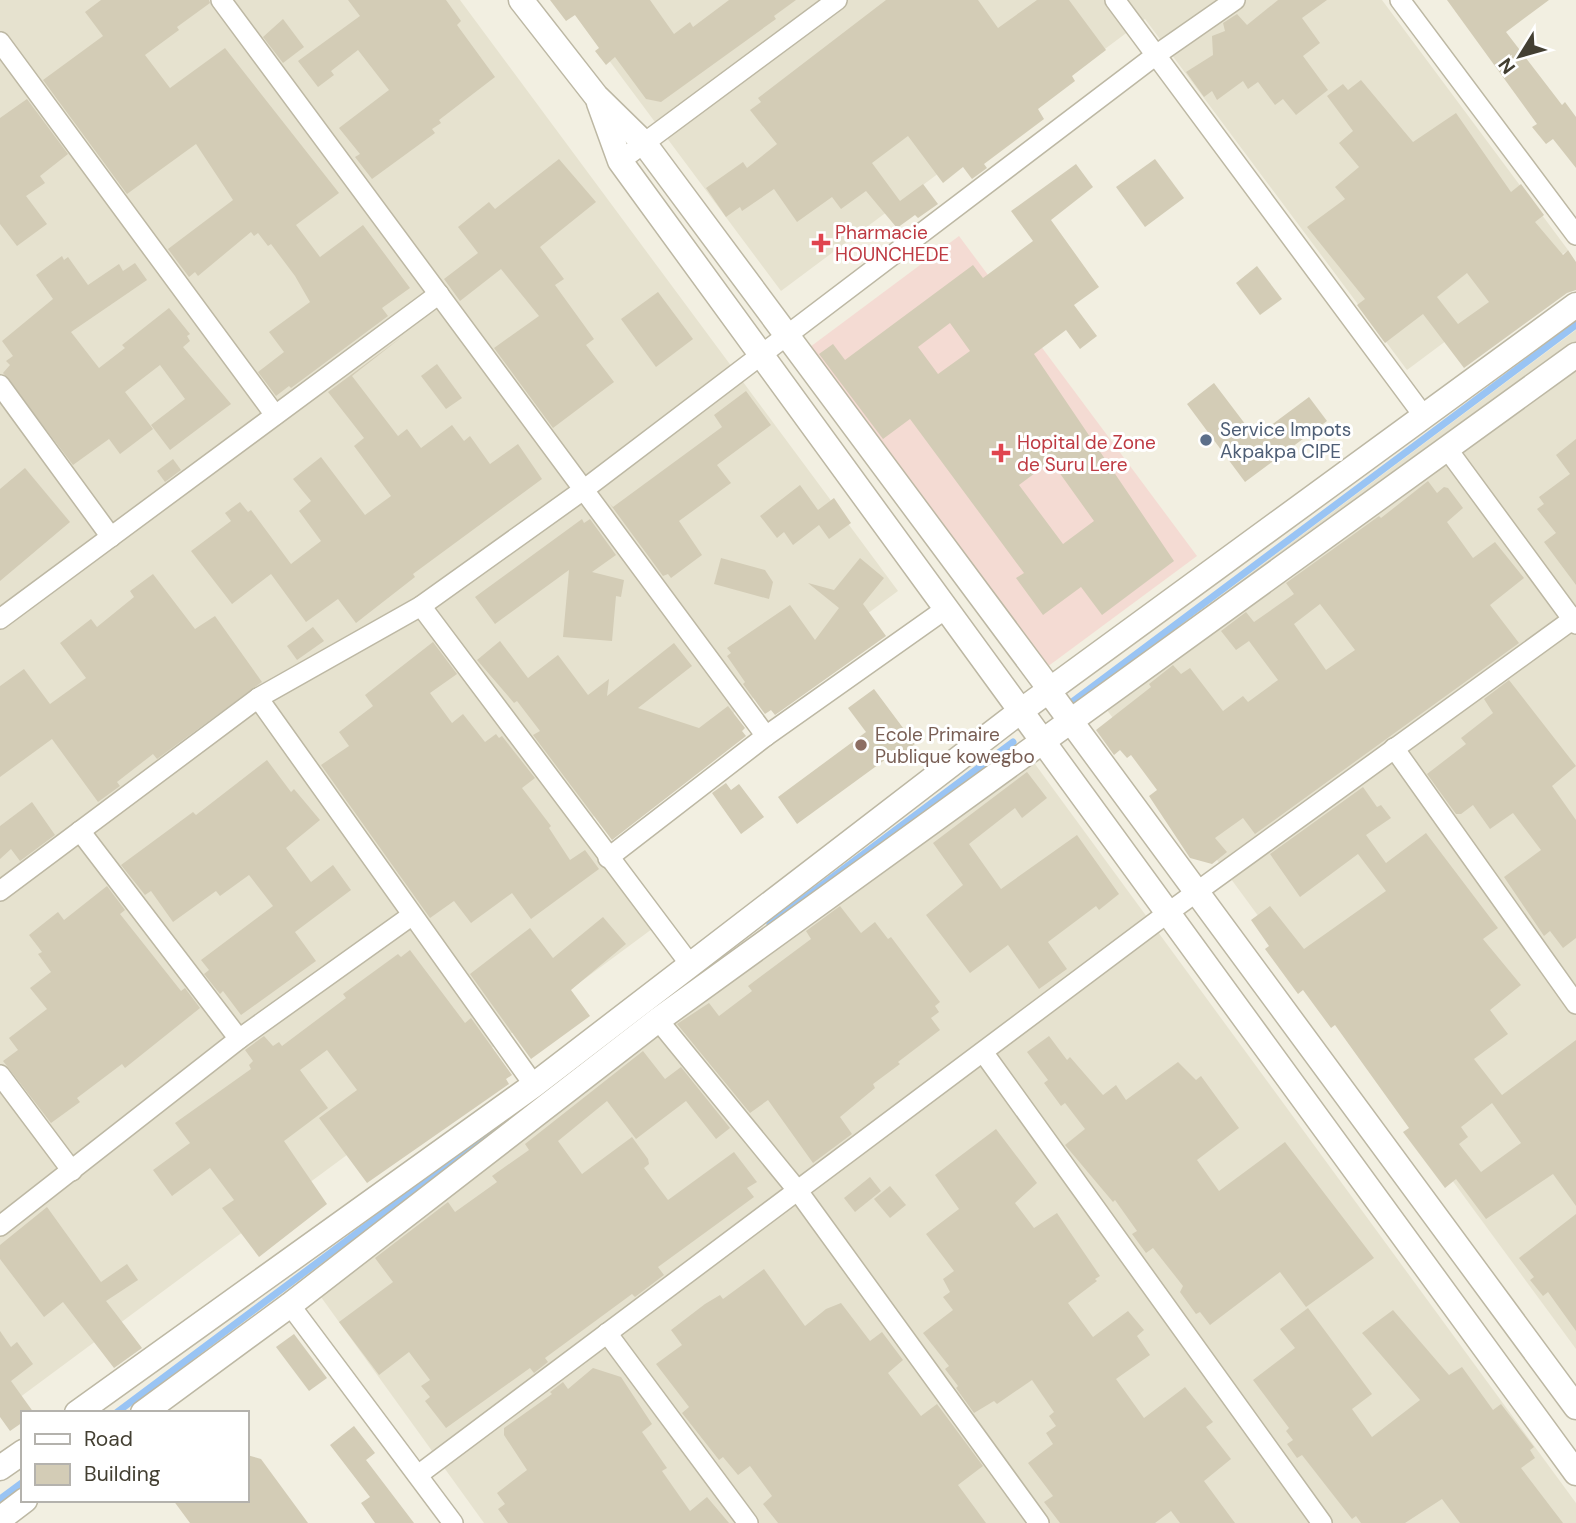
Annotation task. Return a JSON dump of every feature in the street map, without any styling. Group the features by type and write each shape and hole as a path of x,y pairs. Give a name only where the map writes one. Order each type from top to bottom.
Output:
{"street":[{"path":"221,0 586,488 766,736"},
{"path":"521,0 596,96 644,143 1052,692 1072,723 1576,1407"},
{"path":"620,161 837,0"},
{"path":"1115,0 1423,415"},
{"path":"0,891 258,698 421,606 586,488 1156,55 1235,0"},
{"path":"1399,0 1576,235"},
{"path":"0,42 275,415"},
{"path":"596,96 620,161 1576,1473"},
{"path":"0,619 439,293"},
{"path":"80,1411 534,1085 689,963 1022,710 1052,692 1423,415 1576,305"},
{"path":"146,1411 290,1305 658,1020 1072,723 1576,355"},
{"path":"0,385 111,537"},
{"path":"418,1475 1169,912 1575,620 1448,450"},
{"path":"421,606 689,963"},
{"path":"608,858 766,736 947,608"},
{"path":"258,698 534,1085"},
{"path":"1394,748 1576,1004"},
{"path":"80,831 239,1039"},
{"path":"0,1226 239,1039 411,916"},
{"path":"658,1020 798,1191 1039,1523"},
{"path":"983,1052 1322,1523"},
{"path":"0,1075 72,1171"},
{"path":"290,1305 453,1523"},
{"path":"607,1333 748,1523"},
{"path":"0,1468 21,1453"},
{"path":"0,1519 22,1502"}],"shaded area":[{"path":"0,0 460,0 898,591 578,828 652,929 0,1412"},
{"path":"564,0 1382,0 1568,250 1407,370 1145,19 781,291"},
{"name":"Hopital de Zone de Suru Lere","path":"959,236 1197,556 1043,670 806,350"},
{"path":"1576,330 1576,1349 1093,691"},
{"path":"1024,749 1576,1503 1576,1523 484,1523 308,1279"}],"building":[{"path":"101,0 209,0 210,3 177,27 179,30 145,55 170,88 225,48 339,193 296,225 320,257 363,225 410,288 382,308 388,316 291,388 289,386 276,396 258,372 284,352 269,332 310,302 295,276 271,244 268,246 258,233 254,236 251,232 198,276 195,272 189,277 168,249 233,200 196,144 127,194 43,80 103,36 85,12"},
{"path":"348,0 446,0 461,21 457,25 495,77 439,120 441,123 432,129 435,133 372,179 355,157 360,154 339,128 389,90 358,50 331,71 334,75 318,87 298,61 360,16"},
{"path":"550,0 650,0 674,34 690,22 693,27 729,0 796,0 774,16 776,19 661,102 646,99 615,57 606,65 595,51 599,48 575,15 566,21"},
{"path":"886,0 978,0 998,28 1037,0 1069,0 1106,50 1072,76 1075,81 1038,109 1044,119 984,164 987,168 972,179 963,167 943,183 908,136 872,163 900,201 923,184 938,204 918,218 915,215 897,228 866,191 841,209 832,197 797,222 774,189 742,211 740,207 726,217 706,188 743,162 747,168 777,144 750,110 761,102 758,98"},
{"path":"1278,0 1327,0 1302,18 1320,43 1303,56 1328,90 1296,115 1283,99 1275,105 1258,82 1248,89 1243,81 1217,100 1212,91 1204,97 1186,72 1213,55 1212,36 1225,31 1223,23 1237,14 1247,25"},
{"path":"1447,0 1549,0 1506,32 1562,105 1565,102 1576,117 1576,168 1553,139 1546,144 1532,127 1537,124"},
{"path":"283,19 304,47 283,63 263,37"},
{"path":"1361,80 1413,142 1456,113 1511,192 1521,184 1544,215 1535,222 1563,255 1568,250 1576,262 1576,290 1567,293 1464,368 1423,314 1385,343 1357,305 1365,299 1307,227 1345,199 1335,187 1359,167 1339,143 1353,131 1327,96 1343,84 1348,90","holes":["1467,273 1489,302 1458,324 1437,297"]},
{"path":"27,99 68,154 40,176 45,183 26,196 47,224 17,246 0,224 0,118"},
{"path":"559,159 596,202 540,247 564,279 555,285 594,339 586,345 614,382 553,428 494,348 539,316 501,269 460,301 444,279 478,253 458,227 489,202 495,209"},
{"path":"1155,159 1184,198 1145,227 1116,187"},
{"name":"Hopital de Zone de Suru Lere","path":"1076,164 1093,187 1051,220 1099,287 1074,305 1097,336 1080,349 1066,330 1034,354 1174,561 1102,615 1081,587 1043,615 1016,578 1024,573 910,419 883,439 819,354 833,344 845,360 973,265 983,278 1033,241 1011,211","holes":["950,323 970,351 938,374 918,347","1051,461 1094,521 1063,544 1019,485"]},
{"path":"62,256 64,260 68,257 88,285 119,264 123,271 135,263 147,280 71,332 99,368 125,348 122,345 169,308 190,334 187,336 190,341 183,347 231,404 170,450 151,425 185,399 160,365 125,392 153,429 120,454 109,439 73,465 3,373 10,365 6,361 13,356 2,341 53,299 36,275"},
{"path":"1257,266 1282,299 1260,315 1236,283"},
{"path":"658,292 693,339 656,367 621,319"},
{"path":"403,336 352,376 398,436 407,429 421,448 452,425 464,441 470,436 490,464 518,444 542,479 413,574 415,577 356,623 338,599 306,622 271,574 232,604 191,551 231,521 225,513 240,502 248,512 251,510 291,564 321,541 299,511 311,501 293,479 321,457 365,515 391,496 354,446 364,438 328,392"},
{"path":"437,364 462,398 446,409 421,376"},
{"path":"1214,383 1255,437 1309,397 1327,421 1245,482 1187,404"},
{"path":"746,391 771,425 717,465 731,483 679,521 702,555 671,578 668,574 663,576 610,504 613,507 722,427 714,415"},
{"path":"1576,439 1576,585 1544,542 1556,533 1537,509 1544,504 1539,497 1570,474 1556,455"},
{"path":"173,459 181,470 165,482 157,471"},
{"path":"25,468 70,522 0,581 0,489"},
{"path":"1428,481 1437,493 1444,487 1448,488 1463,508 1447,522 1473,558 1495,542 1524,578 1490,605 1519,643 1255,834 1243,818 1215,838 1227,852 1212,864 1190,858 1149,796 1157,790 1131,755 1127,758 1120,750 1114,755 1096,730 1151,687 1149,684 1173,665 1181,674 1190,668 1223,711 1243,696 1248,702 1278,680 1249,641 1236,650 1221,631 1246,612 1254,622 1294,594 1286,583 1379,516 1381,518","holes":["1320,604 1355,650 1326,670 1294,624"]},
{"path":"800,485 818,510 834,498 851,523 829,539 819,525 793,545 784,532 777,538 760,516"},
{"path":"582,519 584,523 590,519 616,555 592,572 624,580 621,597 616,596 612,641 563,637 569,570 495,624 475,597"},
{"path":"721,558 765,570 773,582 769,599 714,584"},
{"path":"860,558 884,578 863,604 886,636 775,715 771,710 765,714 743,684 745,682 727,656 731,653 727,648 790,605 815,640 839,608 808,583 834,590"},
{"path":"153,574 195,629 215,616 262,682 157,759 153,754 117,782 120,786 98,802 52,739 0,777 0,686 24,669 50,704 86,678 60,643 91,619 97,627 134,597 130,591"},
{"path":"313,627 324,641 297,660 287,646"},
{"path":"500,641 528,678 558,655 588,695 609,679 607,696 674,643 692,666 638,708 699,728 728,706 745,728 742,731 746,736 612,840 533,735 540,731 517,701 514,703 477,660"},
{"path":"433,642 457,674 430,693 452,723 463,714 485,742 496,734 499,738 502,736 535,778 522,788 551,826 549,828 570,860 585,850 599,869 531,919 512,893 471,923 454,901 430,918 321,765 349,746 339,732 373,706 365,695"},
{"path":"1509,680 1576,766 1552,786 1576,820 1576,938 1563,948 1550,931 1544,936 1504,877 1541,850 1513,813 1490,829 1473,805 1461,814 1456,814 1427,774 1466,744 1461,738 1493,713 1484,699"},
{"path":"874,689 915,744 889,763 886,759 797,824 778,797 866,732 848,708"},
{"path":"267,760 291,792 294,789 320,820 286,848 311,882 333,865 351,890 295,932 316,961 241,1015 223,991 220,994 204,974 209,970 201,960 273,906 249,875 220,896 216,891 173,922 151,891 145,895 121,865 193,812 196,815"},
{"path":"1027,772 1047,798 1022,818 1015,808 969,844 1001,889 1077,835 1119,894 1099,910 1096,906 1048,942 1067,969 1039,989 1008,945 970,973 926,915 963,885 933,843"},
{"path":"726,783 731,790 739,784 764,817 741,834 712,793"},
{"path":"1363,787 1377,807 1381,805 1391,818 1366,835 1386,863 1426,833 1498,928 1483,939 1521,985 1490,1010 1508,1034 1474,1059 1502,1095 1576,1040 1576,1206 1553,1174 1486,1219 1456,1179 1445,1188 1403,1132 1409,1128 1335,1025 1331,1028 1303,990 1298,994 1265,949 1269,946 1251,920 1270,906 1304,949 1386,891 1358,854 1300,897 1270,854","holes":["1492,1103 1521,1143 1481,1172 1459,1144 1468,1137 1461,1127"]},
{"path":"32,802 55,835 20,861 11,849 0,859 0,826"},
{"path":"107,886 125,910 120,914 181,991 185,988 200,1008 125,1068 122,1064 77,1098 80,1102 51,1123 3,1061 18,1050 9,1038 47,1009 30,988 51,972 38,954 42,952 29,935 58,912 64,920"},
{"path":"840,906 861,933 875,922 888,939 891,937 940,1002 935,1006 939,1012 931,1018 940,1030 898,1062 900,1064 873,1084 875,1088 840,1117 852,1134 813,1163 768,1100 750,1113 677,1024 709,1003 719,1016 752,991 748,986 811,939 806,931"},
{"path":"603,917 626,944 571,990 590,1016 531,1059 470,974 530,928 553,958"},
{"path":"410,950 465,1023 471,1018 512,1075 506,1079 509,1084 367,1183 319,1118 357,1090 327,1050 300,1070 328,1108 284,1141 327,1204 259,1257 222,1208 234,1200 210,1168 172,1196 153,1170 190,1143 175,1123 251,1069 249,1065 253,1061 245,1050 264,1036 273,1046 279,1042 282,1046 346,998 343,994 398,954 401,957"},
{"path":"1049,1036 1067,1060 1070,1057 1103,1095 1116,1085 1126,1100 1178,1062 1196,1080 1201,1076 1239,1128 1197,1160 1219,1191 1285,1142 1374,1258 1306,1307 1280,1272 1210,1325 1200,1312 1196,1314 1180,1292 1183,1286 1153,1248 1146,1253 1132,1234 1137,1231 1115,1200 1113,1202 1065,1145 1085,1129 1065,1103 1061,1106 1044,1083 1048,1080 1027,1052"},
{"path":"643,1051 665,1079 681,1067 730,1128 716,1139 686,1101 636,1139 607,1101 558,1141 582,1174 632,1137 648,1159 649,1164 644,1168 668,1200 734,1152 757,1182 747,1188 754,1197 658,1267 664,1275 635,1297 632,1294 545,1358 548,1362 534,1373 530,1368 446,1428 425,1401 430,1397 421,1386 430,1380 409,1352 379,1375 339,1322 393,1282 375,1258 448,1202 455,1212 497,1182 492,1176 529,1150 525,1144"},
{"path":"996,1129 1037,1183 1015,1203 1034,1228 1057,1213 1100,1276 1068,1303 1093,1337 1128,1311 1144,1330 1137,1336 1150,1355 1116,1379 1144,1418 1185,1387 1213,1422 1206,1427 1231,1459 1204,1481 1235,1523 1180,1523 1171,1511 1155,1523 1060,1523 1044,1502 1053,1496 1028,1463 1053,1444 1046,1433 1056,1426 1049,1416 1054,1412 1032,1380 997,1404 994,1401 974,1413 956,1388 958,1386 945,1369 949,1366 923,1333 953,1310 943,1297 950,1292 943,1279 954,1271 926,1234 959,1209 935,1175"},
{"path":"870,1177 881,1191 855,1212 844,1198"},
{"path":"890,1186 906,1205 890,1218 874,1199"},
{"path":"47,1207 101,1282 127,1264 138,1280 106,1301 142,1348 114,1368 63,1302 44,1317 0,1259 0,1245"},
{"path":"1576,1214 1576,1331 1548,1292 1543,1296 1530,1280 1534,1277 1519,1258"},
{"path":"764,1269 805,1326 826,1309 841,1303 870,1341 882,1332 903,1360 888,1373 921,1416 937,1404 983,1466 958,1485 986,1523 778,1523 763,1504 772,1496 750,1466 738,1475 723,1457 719,1460 682,1413 689,1407 656,1364 682,1345 671,1330 705,1304 720,1295 723,1299"},
{"path":"1308,1308 1372,1394 1352,1409 1372,1437 1420,1400 1362,1333 1393,1310 1449,1375 1462,1367 1493,1410 1501,1404 1534,1447 1530,1450 1535,1458 1521,1468 1563,1523 1460,1523 1442,1499 1405,1523 1361,1523 1356,1516 1352,1519 1302,1455 1297,1458 1287,1444 1293,1440 1286,1431 1289,1428 1253,1380 1295,1348 1280,1329"},
{"path":"0,1331 11,1347 17,1342 33,1364 11,1381 33,1411 21,1411 21,1423 10,1431 0,1417"},
{"path":"294,1334 327,1378 309,1391 276,1347"},
{"path":"593,1368 621,1377 652,1424 642,1432 667,1468 662,1471 690,1511 707,1497 729,1523 508,1523 498,1509 505,1504 497,1493 527,1470 504,1435 504,1428 552,1394 550,1392 563,1382 568,1389"},
{"path":"354,1426 375,1453 366,1460 414,1523 375,1523 361,1503 370,1497 330,1445"},
{"path":"248,1455 261,1459 308,1523 190,1523 174,1502 248,1502"}],"waterway":[{"path":"1068,705 1576,325"},
{"path":"770,924 1013,742"},
{"path":"119,1411 547,1091"},
{"path":"0,1499 21,1483"}],"place":[{"name":"Pharmacie HOUNCHEDE","path":"821,243"},
{"name":"Service Impots Akpakpa CIPE","path":"1206,440"},
{"name":"Hopital de Zone de Suru Lere","path":"1001,453"},
{"name":"Ecole Primaire Publique kowegbo","path":"861,745"}]}
